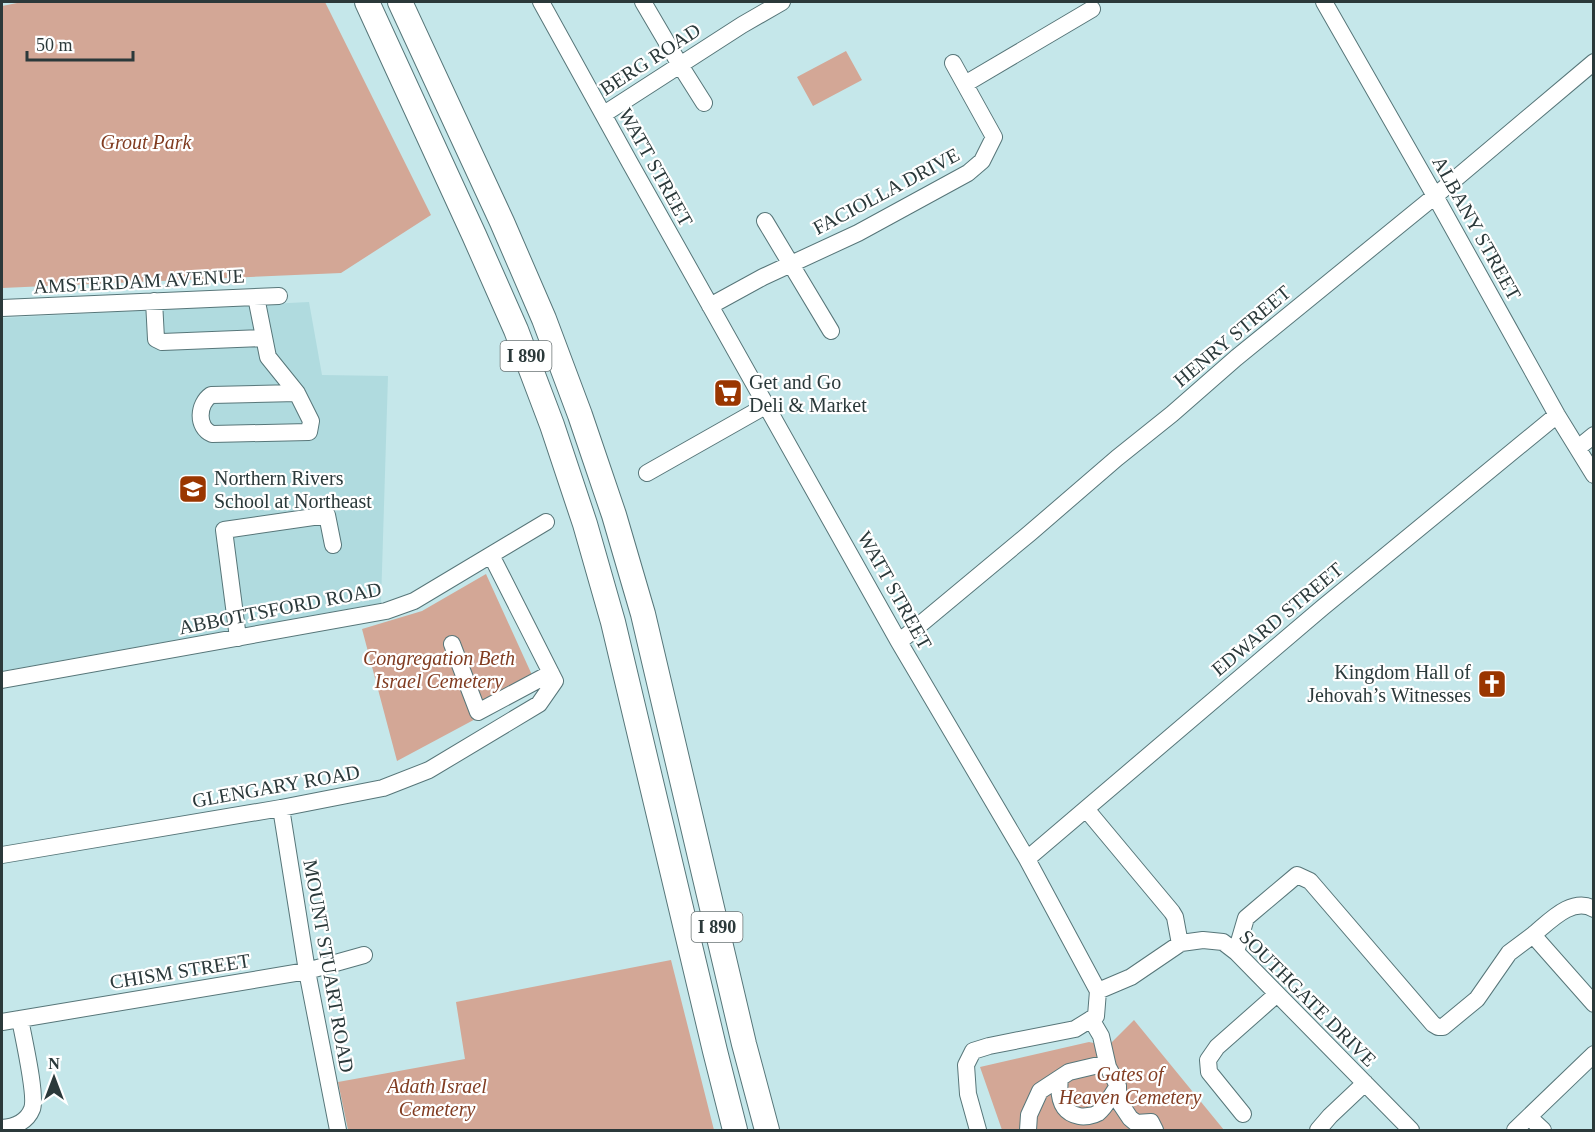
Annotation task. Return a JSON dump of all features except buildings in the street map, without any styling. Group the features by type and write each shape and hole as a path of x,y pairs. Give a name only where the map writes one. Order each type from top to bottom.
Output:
{"highway":[{"name":"I 890","path":"367,2 516,330 552,425 585,524 613,622 735,1131"},
{"name":"I 890","path":"400,2 502,222 544,319 614,514 645,625 766,1131"}],"street":[{"name":"WATT STREET","path":"541,2 899,642 1027,859 1098,991"},
{"path":"643,2 704,103"},
{"name":"BERG ROAD","path":"604,114 742,24 782,2"},
{"name":"ALBANY STREET","path":"1324,2 1593,475"},
{"path":"965,84 1092,9"},
{"name":"HENRY STREET","path":"899,642 1236,358 1435,196 1593,62"},
{"name":"FACIOLLA DRIVE","path":"710,306 763,277 858,233 968,173 982,161 994,137 953,63"},
{"path":"765,221 831,331"},
{"name":"AMSTERDAM AVENUE","path":"2,308 279,296"},
{"path":"256,297 268,357 297,393 311,421 309,432 212,434 207,432 202,425 202,405 211,395 297,393"},
{"path":"154,302 156,339 162,342 264,338"},
{"path":"647,473 767,405"},
{"name":"EDWARD STREET","path":"1027,859 1322,608 1557,415"},
{"path":"1578,448 1593,435"},
{"path":"238,638 224,530 327,515 333,545"},
{"name":"ABBOTTSFORD ROAD","path":"2,680 386,611 414,601 546,522"},
{"path":"452,644 478,712 551,673 491,555"},
{"name":"GLENGARY ROAD","path":"2,855 281,808 383,788 429,770 539,704 555,681 551,673"},
{"name":"MOUNT STUART ROAD","path":"281,808 307,971 338,1131"},
{"path":"1086,809 1172,912 1175,917 1179,944"},
{"path":"1236,952 1246,918 1297,875 1310,881 1433,1024 1443,1027 1477,999 1509,953 1533,934 1572,907 1582,905 1593,909"},
{"path":"1533,934 1593,1004"},
{"name":"SOUTHGATE DRIVE","path":"1098,991 1131,977 1179,944 1203,939 1223,942 1236,952 1411,1131"},
{"name":"CHISM STREET","path":"2,1022 307,971 364,955"},
{"path":"978,1131 968,1094 966,1065 973,1051 1075,1029 1096,1016 1098,991"},
{"path":"1243,1114 1209,1072 1208,1060 1217,1047 1277,994"},
{"path":"2,1128 18,1125 32,1109 31,1082 20,1019"},
{"path":"1091,1019 1101,1036 1107,1063 1118,1086 1118,1101 1130,1118 1136,1122 1151,1122 1155,1131"},
{"path":"1515,1131 1593,1054"},
{"path":"1028,1131 1029,1115 1040,1091 1069,1072 1107,1063"},
{"path":"1060,1078 1059,1090 1062,1104 1070,1113 1083,1117 1097,1113 1118,1086"},
{"path":"1318,1131 1330,1116 1365,1083"},
{"path":"1529,1117 1543,1131"}],"shaded area":[{"name":"Northern Rivers School at Northeast","path":"309,302 322,375 388,376 381,603 2,671 2,318"}],"green space":[{"name":"Grout Park","path":"22,2 325,2 431,215 341,273 2,288 2,6"},
{"path":"846,51 862,80 813,106 797,77"},
{"name":"Congregation Beth Israel Cemetery","path":"486,574 537,686 397,761 362,629 422,611"},
{"name":"Adath Israel Cemetery","path":"671,960 714,1130 348,1130 338,1082 465,1059 456,1002"},
{"name":"Gates of Heaven Cemetery","path":"1134,1020 1224,1130 1002,1130 980,1067 1089,1042 1108,1046"}],"place":[{"name":"Get and Go Deli & Market","path":"728,393"},
{"name":"Northern Rivers School at Northeast","path":"193,489"},
{"name":"Kingdom Hall of Jehovah’s Witnesses","path":"1492,684"}]}
